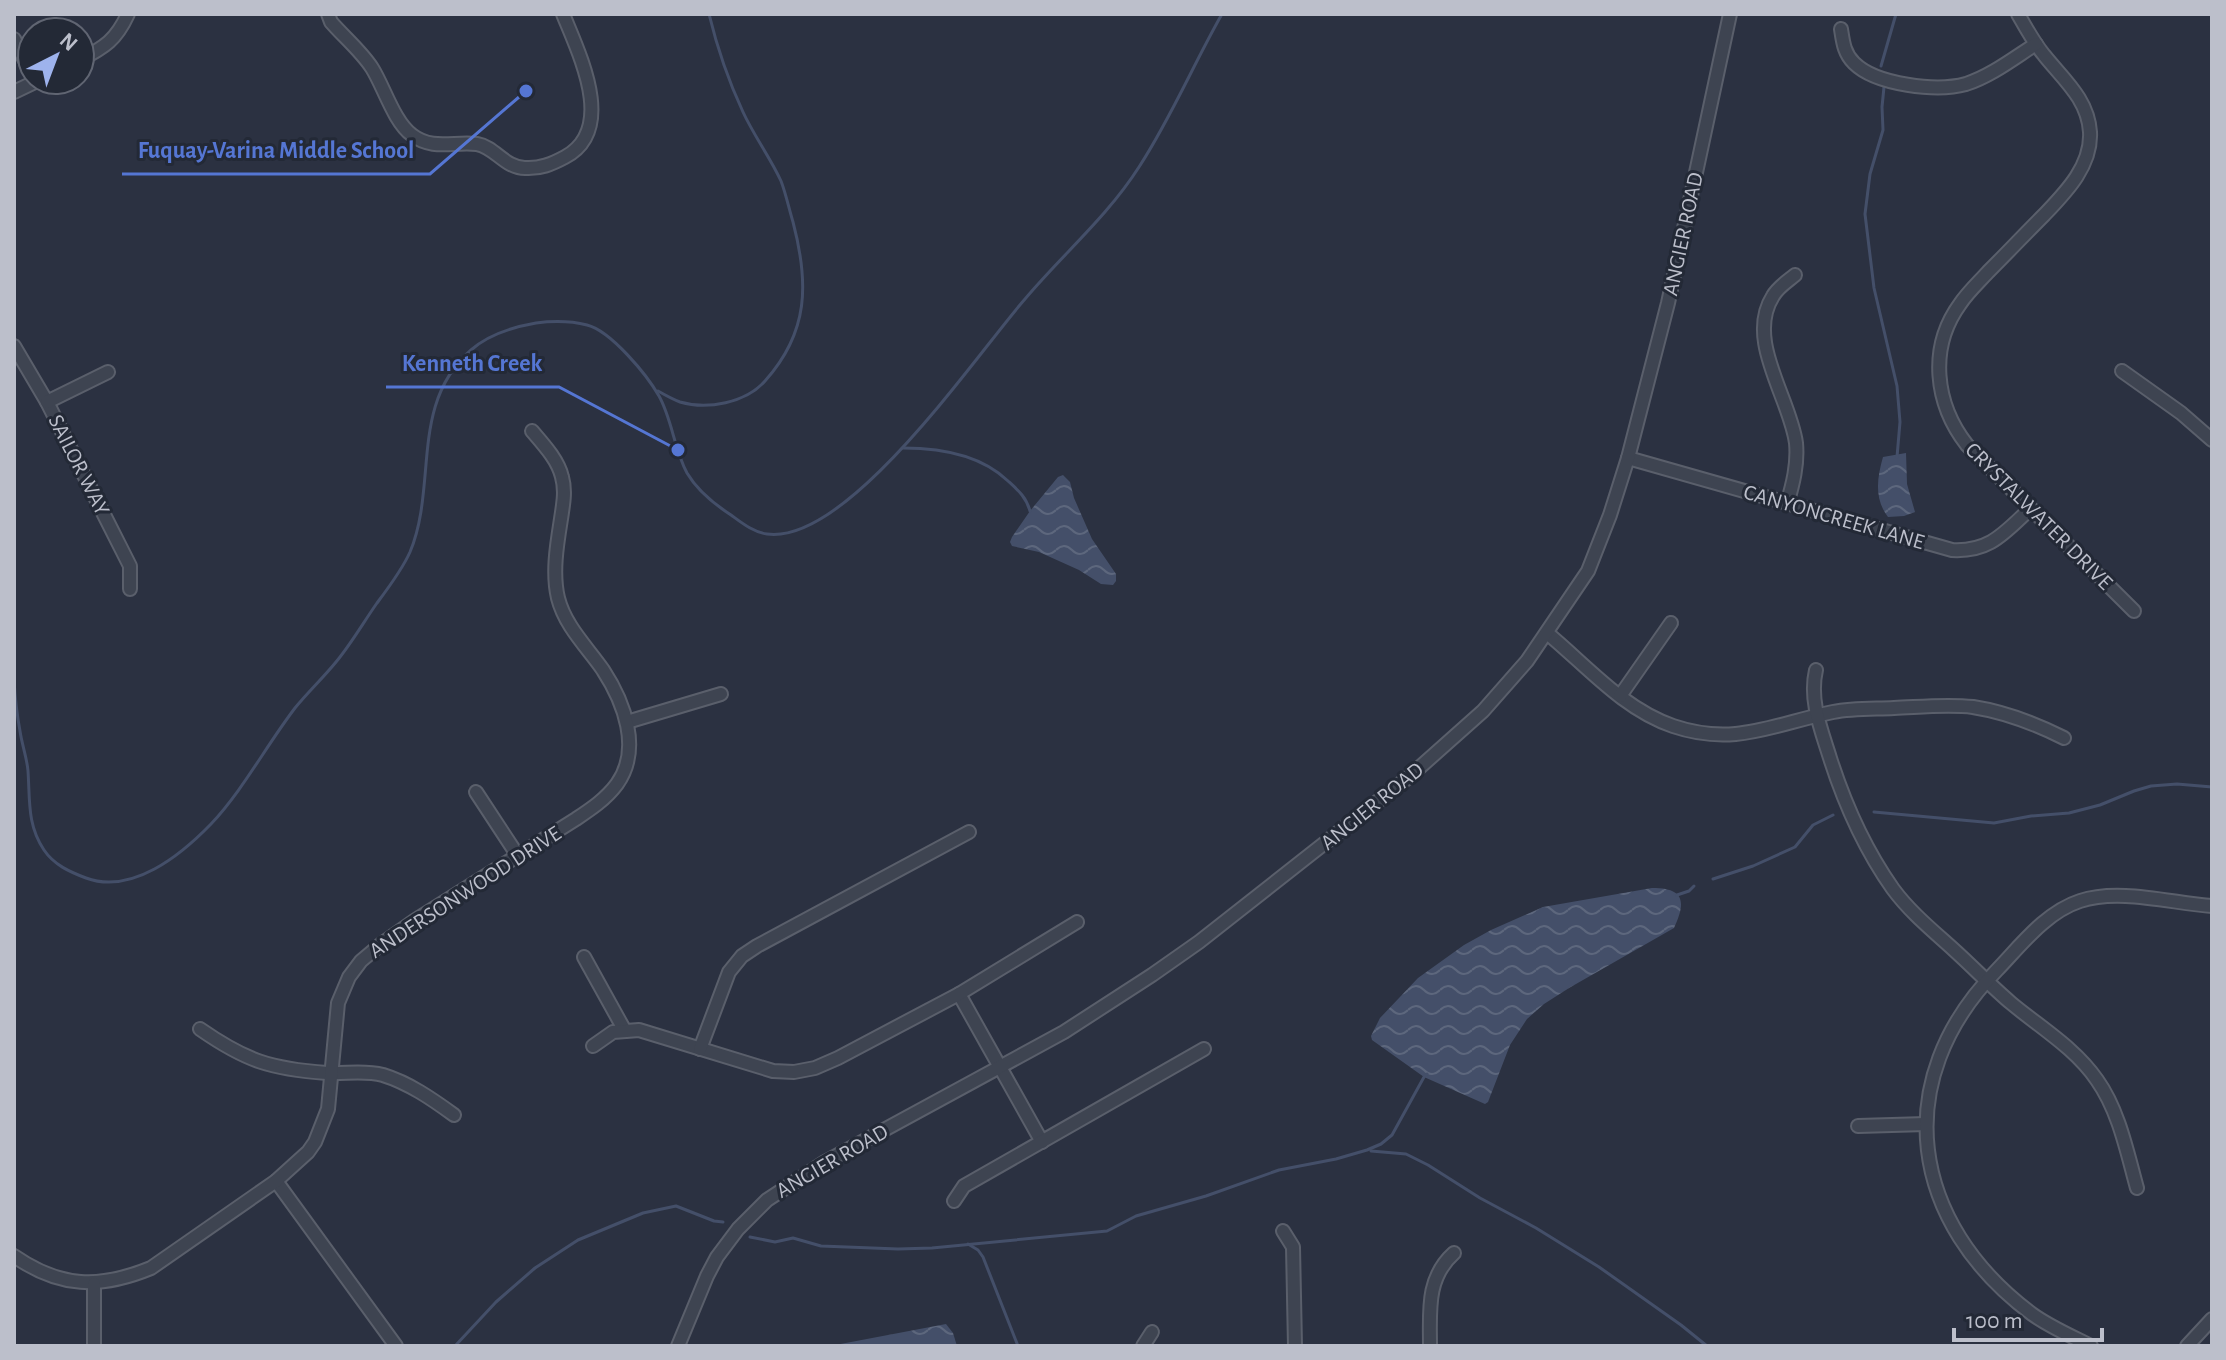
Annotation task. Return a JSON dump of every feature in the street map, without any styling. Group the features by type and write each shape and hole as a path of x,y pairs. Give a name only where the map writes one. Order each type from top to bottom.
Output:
{"street":[{"path":"96,52 120,31 128,14"},
{"path":"328,14 331,22 370,65 411,135 439,146 478,144 523,169 549,166 573,153 586,137 593,109 586,71 563,14"},
{"name":"ANGIER ROAD","path":"678,1346 717,1257 759,1207 784,1186 1079,1023 1152,975 1234,916 1372,807 1500,694 1576,591 1596,554 1628,458 1668,303 1730,14"},
{"name":"CRYSTALWATER DRIVE","path":"2018,14 2036,44 2081,101 2090,130 2087,152 2067,192 1960,303 1952,316 1943,339 1939,376 1944,406 1954,429 1967,445 2134,611"},
{"path":"1841,29 1848,56 1861,69 1892,81 1938,87 1958,86 1979,79 2036,44"},
{"path":"1787,504 1794,476 1796,445 1767,351 1765,326 1771,297 1795,275"},
{"name":"SAILOR WAY","path":"14,346 47,402 130,566 130,589"},
{"path":"2122,371 2181,413 2212,440"},
{"path":"47,402 108,372"},
{"name":"ANDERSONWOOD DRIVE","path":"14,1256 50,1277 94,1284 131,1276 151,1268 276,1181 308,1152 328,1109 338,1003 349,977 361,961 414,921 597,804 618,783 628,756 627,722 613,686 571,626 557,596 556,558 563,481 548,450 532,431"},
{"name":"CANYONCREEK LANE","path":"1628,458 1942,548 1965,551 1997,539 2030,509"},
{"path":"1620,696 1671,623"},
{"path":"1547,633 1632,706 1662,722 1688,730 1740,734 1853,709 1970,707 2009,716 2064,738"},
{"path":"1816,670 1812,684 1817,716 1847,807 1881,870 1908,907 2067,1048 2096,1079 2117,1118 2137,1188"},
{"path":"627,722 721,694"},
{"path":"476,792 518,856"},
{"path":"700,1049 729,972 742,956 969,832"},
{"path":"2091,1346 2032,1314 1970,1252 1948,1219 1930,1166 1926,1124 1931,1082 1946,1039 1966,1004 2058,911 2078,901 2106,896 2212,906"},
{"path":"593,1046 613,1032 639,1030 773,1071 794,1072 815,1068 959,994 1077,922"},
{"path":"584,957 625,1031"},
{"path":"959,994 1042,1142"},
{"path":"200,1029 229,1049 258,1063 301,1071 357,1071 395,1079 454,1115"},
{"path":"954,1201 964,1186 1204,1049"},
{"path":"1858,1126 1926,1124"},
{"path":"276,1181 396,1346"},
{"path":"1283,1231 1293,1247 1295,1346"},
{"path":"1430,1346 1434,1279 1438,1269 1454,1253"},
{"path":"94,1284 94,1346"},
{"path":"2187,1346 2212,1319"},
{"path":"1143,1346 1152,1332"}],"water":[{"path":"1906,453 1907,484 1915,512 1888,517 1880,503 1878,488 1883,457"},
{"path":"1063,475 1070,482 1092,539 1116,574 1113,585 1101,584 1079,570 1039,552 1012,546 1010,542 1030,511"},
{"path":"1652,888 1671,891 1680,898 1680,911 1674,928 1569,988 1527,1019 1510,1045 1485,1104 1424,1077 1372,1040 1380,1018 1418,978 1491,930 1543,907"},
{"path":"946,1324 957,1346 830,1346"}],"waterway":[{"path":"658,391 680,402 702,405 726,403 748,395 765,381 779,363 790,344 802,306 802,266 781,181 738,101 709,14"},
{"path":"14,680 32,822 48,855 68,870 103,882 138,877 170,859 199,836 223,811 295,708 347,648 403,565 418,526 432,420 439,395 452,371 471,350 486,340 527,325 548,322 587,325 617,345 659,396 691,479 712,501 744,524 767,534 799,529 835,510 908,442 1025,299 1113,202 1151,148 1222,14"},
{"path":"1881,66 1896,14"},
{"path":"1884,87 1883,130 1870,174 1865,214 1874,288 1897,386 1900,422 1897,457"},
{"path":"903,448 945,451 985,464 1019,491 1030,511"},
{"path":"1874,812 1994,823 2069,813 2151,786 2177,784 2212,787"},
{"path":"1713,879 1753,866 1795,847 1813,825 1833,815"},
{"path":"1677,895 1694,886"},
{"path":"750,1237 775,1242 793,1238 821,1246 898,1249 1107,1231 1136,1216 1279,1170 1336,1159 1381,1144 1392,1135 1427,1074"},
{"path":"1371,1151 1406,1154 1428,1165 1599,1267 1707,1346"},
{"path":"455,1346 496,1302 535,1268 578,1240 643,1213 676,1206 723,1222"},
{"path":"968,1244 983,1257 1018,1346"}],"place":[{"name":"Fuquay-Varina Middle School","path":"526,91"},
{"name":"Kenneth Creek","path":"678,450"}]}
